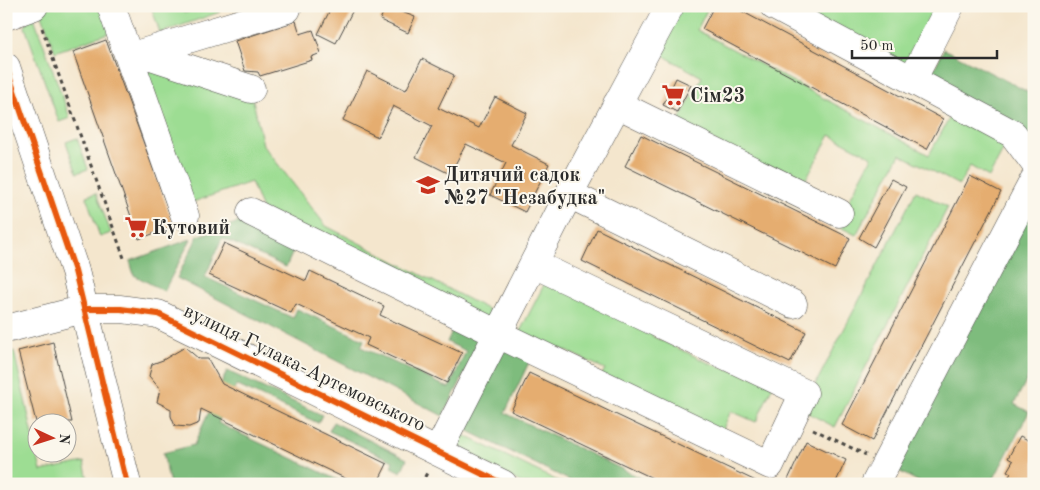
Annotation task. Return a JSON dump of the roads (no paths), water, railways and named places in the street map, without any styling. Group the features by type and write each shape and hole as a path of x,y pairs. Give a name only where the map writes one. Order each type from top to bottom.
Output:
{"street":[{"path":"111,6 135,55 185,216"},
{"path":"438,451 569,194 670,6"},
{"path":"774,6 1013,134 1034,162"},
{"path":"912,80 950,6"},
{"path":"135,55 287,8"},
{"path":"6,16 38,16"},
{"path":"135,55 250,89"},
{"path":"6,67 75,271 127,484"},
{"path":"617,104 839,213"},
{"path":"880,474 1034,180"},
{"path":"569,194 793,304"},
{"path":"251,212 498,334 770,464 804,393 534,264"},
{"name":"вулиця Гулака-Артемовського","path":"6,330 84,309 122,309 158,314 503,484"}],"place":[{"name":"Сім23","path":"673,95"},
{"name":"Дитячий садок №27 \"Незабудка\"","path":"428,185"},
{"name":"Кутовий","path":"136,227"}]}
